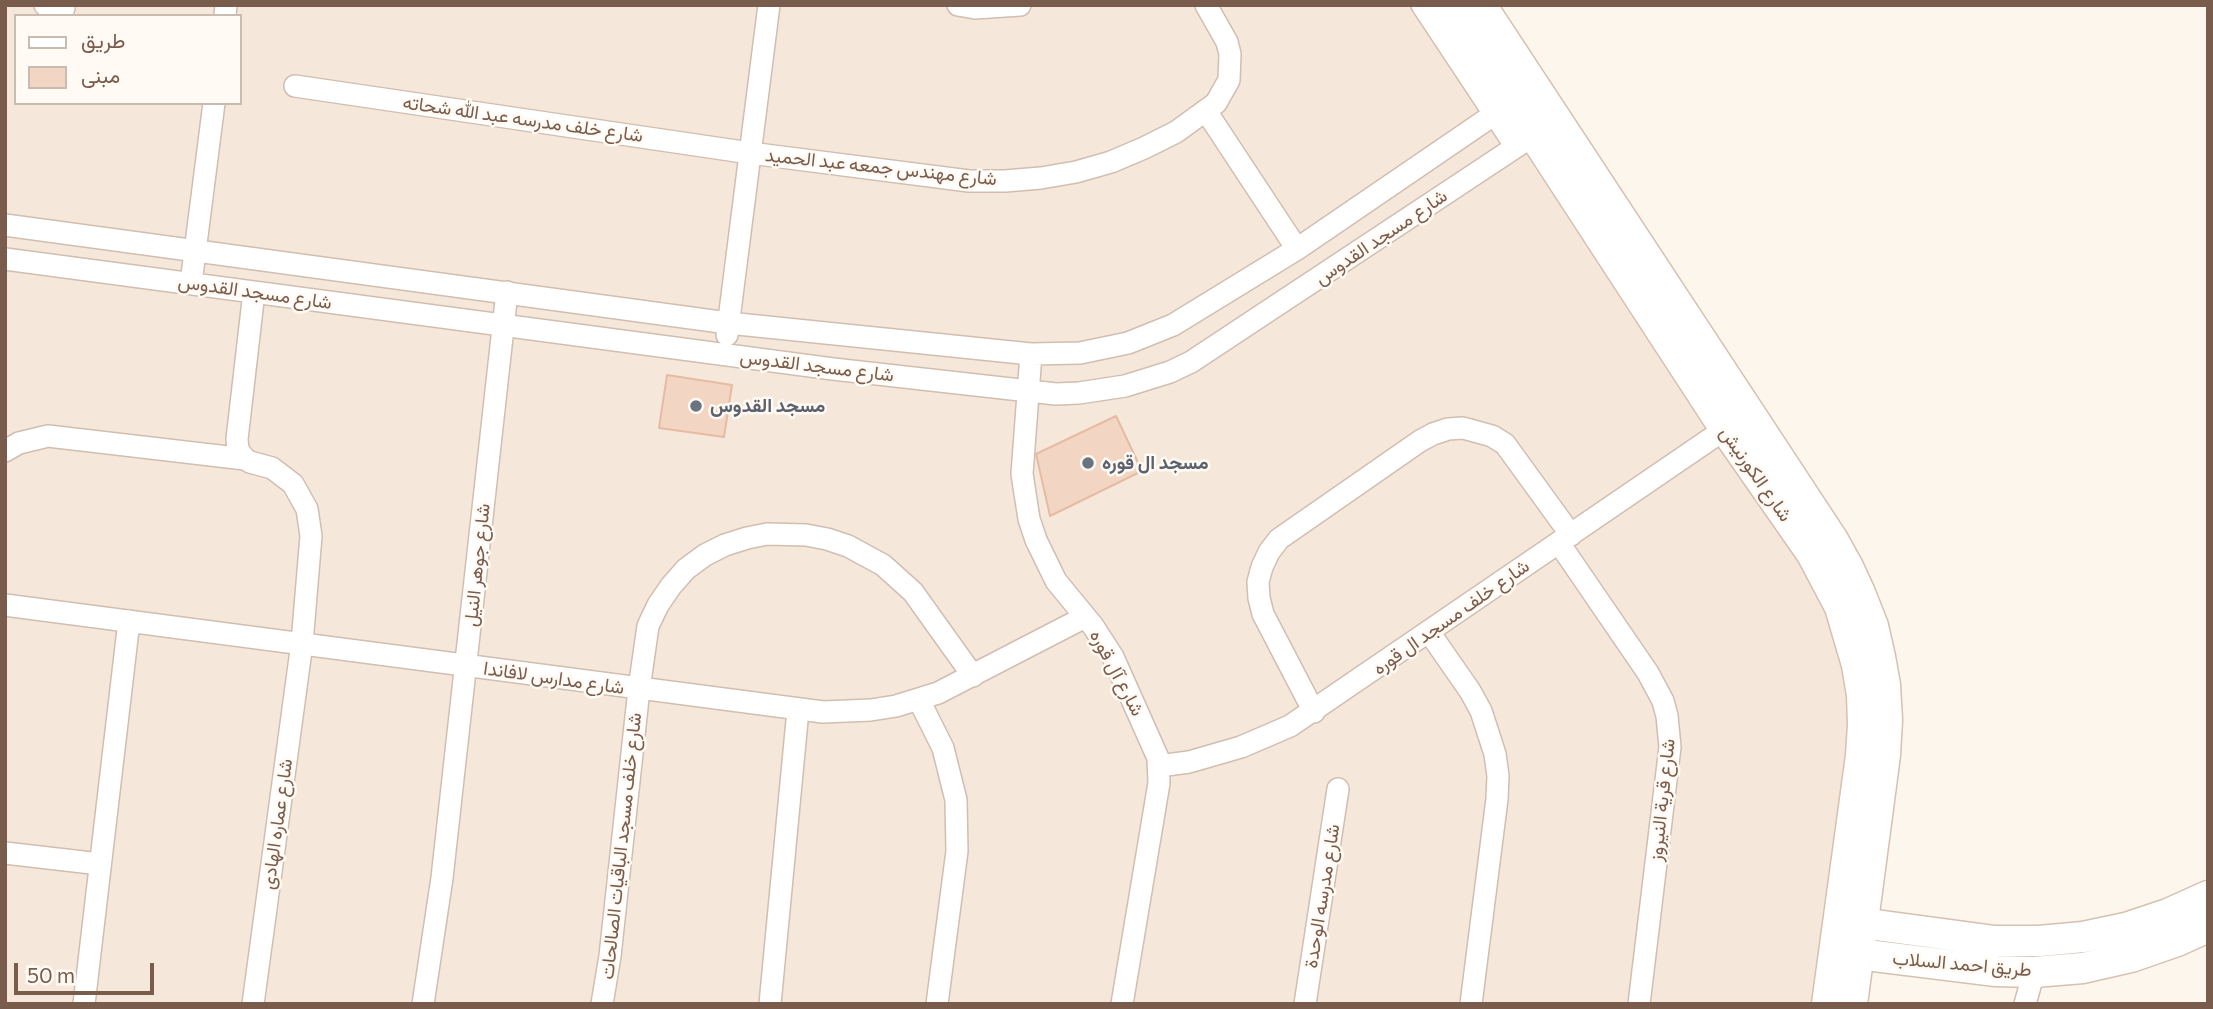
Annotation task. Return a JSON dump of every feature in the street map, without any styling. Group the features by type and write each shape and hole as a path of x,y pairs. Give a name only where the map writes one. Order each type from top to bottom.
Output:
{"street":[{"path":"724,354 769,5"},
{"path":"958,5 975,8 1020,5"},
{"name":"شارع مهندس جمعه عبد الحميد","path":"750,153 969,180 1005,181 1076,172 1133,153 1176,132 1206,111 1224,92 1231,67 1227,41 1206,5"},
{"path":"1422,5 1513,101"},
{"name":"شارع الكورنيش","path":"1449,5 1725,429 1812,554 1840,607 1857,665 1863,725 1851,922"},
{"name":"شارع الكورنيش","path":"1481,5 1513,101"},
{"name":"شارع خلف مدرسه عبد الله شحاته","path":"295,86 750,153"},
{"name":"شارع مسجد القدوس","path":"5,225 728,323 1056,355 1104,350 1151,335 1184,318 1297,249 1513,101"},
{"path":"191,284 214,105"},
{"path":"1206,111 1297,249"},
{"name":"شارع الكورنيش","path":"1535,134 1833,540 1860,593 1880,657 1887,720 1885,755 1847,952 1852,1004"},
{"name":"شارع مسجد القدوس","path":"5,259 724,354 1056,394 1102,391 1148,380 1191,362 1535,134"},
{"path":"245,459 238,450 237,439 254,292"},
{"name":"شارع جوهر النيل","path":"423,1004 442,878 507,292"},
{"name":"شارع آل قوره","path":"1031,354 1021,474 1029,519 1051,571 1113,657 1155,749 1159,766 1159,783 1122,1004"},
{"name":"شارع قرية النيروز","path":"1314,712 1263,614 1258,582 1269,552 1279,539 1426,438 1448,429 1463,428 1478,430 1505,444 1653,680 1667,716 1670,731 1669,754 1639,1004"},
{"name":"شارع خلف مسجد ال قوره","path":"1159,766 1189,762 1241,747 1290,726 1314,712 1725,429"},
{"name":"شارع عماره الهادى","path":"5,451 19,443 48,436 245,459 284,475 293,484 307,509 311,536 302,643 253,1004"},
{"name":"شارع خلف مسجد الباقيات الصالحات","path":"603,1004 648,626 657,605 686,569 705,555 747,538 786,533 827,539 848,546 883,565 913,593 973,676"},
{"name":"شارع مدارس لافاندا","path":"5,605 823,712 872,710 919,700 973,676 1084,617"},
{"path":"85,1004 129,621"},
{"path":"1429,632 1480,711 1489,732 1498,776 1471,1004"},
{"path":"919,700 933,723 947,760 956,800 958,825 937,1004"},
{"path":"769,1004 798,710"},
{"name":"شارع مدرسه الوحدة","path":"1305,1004 1338,789"},
{"path":"5,853 100,864"},
{"name":"طريق احمد السلاب","path":"1851,922 1996,940 2039,941 2083,937 2126,928 2168,914 2208,896"},
{"name":"طريق احمد السلاب","path":"1847,952 1996,971 2034,972 2083,968 2131,957 2178,941 2208,927"},
{"name":"شارع الكورنيش","path":"1827,1004 1847,952"},
{"path":"2025,1004 2034,972"}],"shaded area":[{"path":"5,5 1465,5 1860,633 1839,1004 5,1004"}],"building":[{"name":"مسجد القدوس","path":"667,375 732,385 724,437 659,428"},
{"name":"مسجد ال قوره","path":"1116,416 1142,471 1050,516 1036,454"}],"place":[{"name":"مسجد القدوس","path":"696,406"},
{"name":"مسجد ال قوره","path":"1088,463"}]}
